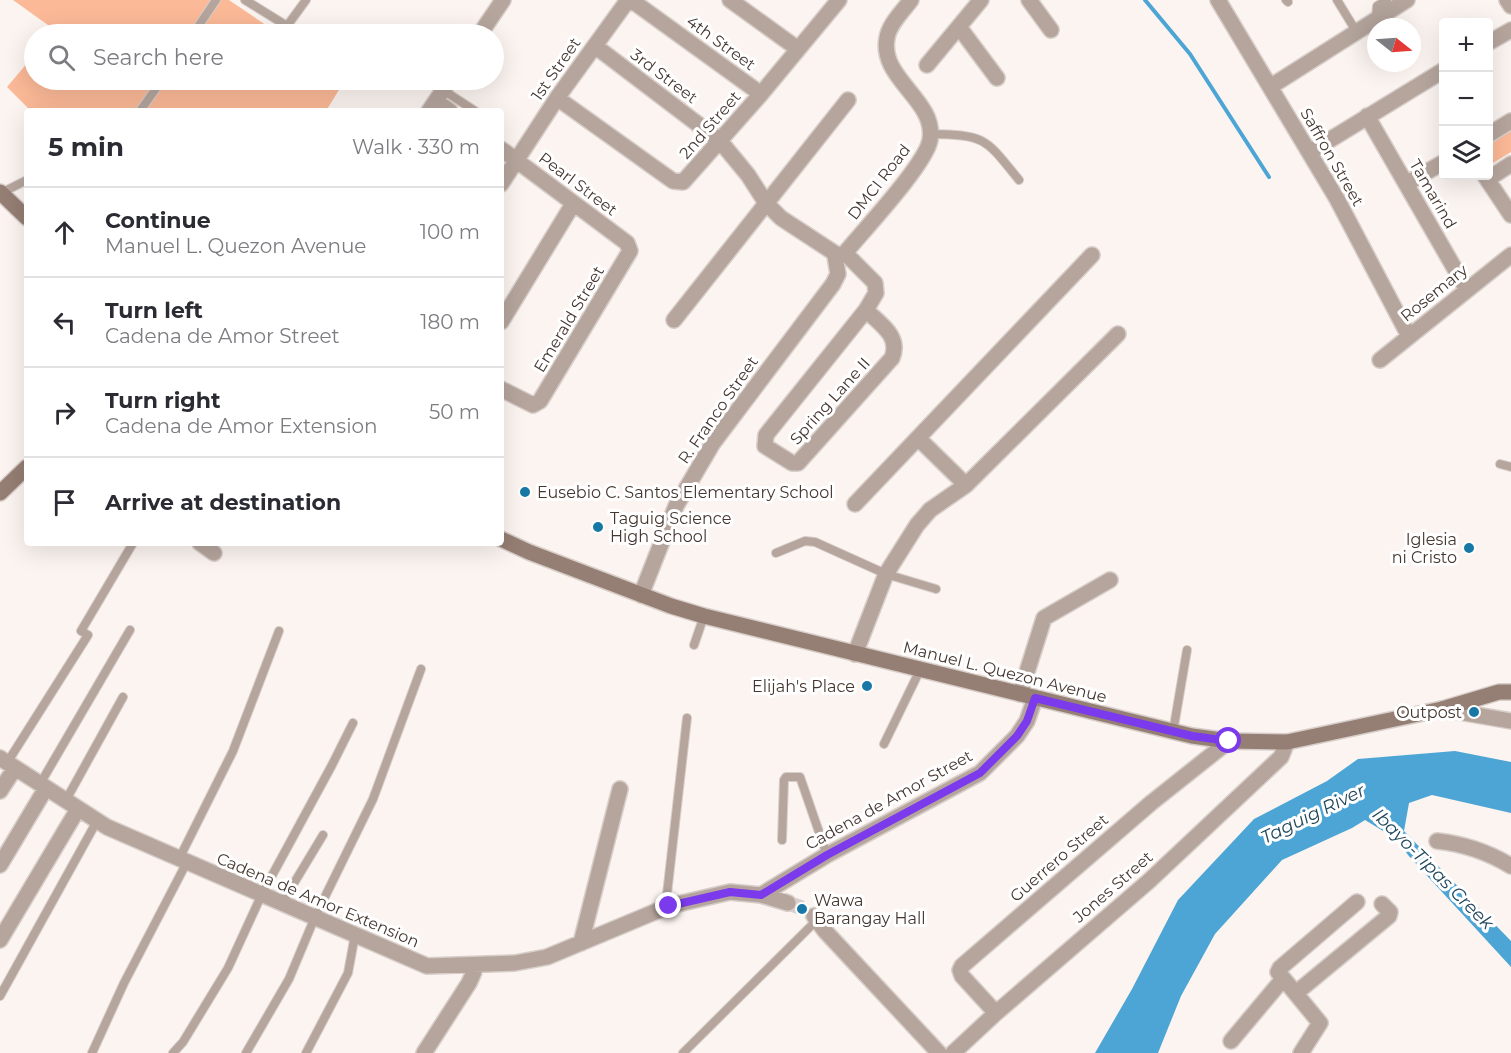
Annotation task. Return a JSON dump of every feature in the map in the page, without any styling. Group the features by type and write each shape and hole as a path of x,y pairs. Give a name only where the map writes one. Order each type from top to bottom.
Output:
{"main road":[{"path":"0,192 24,215"},
{"path":"0,493 24,470"},
{"name":"Manuel L. Quezon Avenue","path":"504,540 641,595 704,616 1173,732 1229,741 1287,742 1442,709 1499,692 1511,692"}],"street":[{"path":"487,24 503,0"},
{"name":"1st Street","path":"504,179 557,98 629,0"},
{"name":"4th Street","path":"629,0 761,94"},
{"path":"730,0 798,49"},
{"name":"2nd Street","path":"557,98 676,182 683,182 761,94 839,0"},
{"name":"DMCI Road","path":"840,254 917,165 927,149 930,134 929,121 893,69 886,52 887,36 911,0"},
{"path":"927,65 981,0"},
{"path":"1029,0 1051,30"},
{"name":"Saffron Street","path":"1218,0 1337,199 1409,336"},
{"path":"1378,18 1407,0"},
{"path":"1507,0 1511,6"},
{"path":"1269,87 1367,24"},
{"path":"959,27 997,78"},
{"path":"1493,40 1511,30"},
{"name":"3rd Street","path":"595,46 720,141 748,175 766,203 781,218 840,254"},
{"path":"1310,152 1440,72"},
{"path":"439,95 448,108"},
{"path":"674,320 848,100"},
{"name":"Tamarind","path":"1367,116 1467,290"},
{"path":"1493,132 1511,121"},
{"name":"Pearl Street","path":"504,151 627,243 630,251"},
{"path":"1406,184 1439,164"},
{"path":"1493,174 1511,164"},
{"path":"1487,180 1511,215"},
{"path":"504,317 573,204"},
{"name":"Emerald Street","path":"504,390 533,405 540,401 630,251"},
{"name":"Spring Lane II","path":"840,254 876,285 876,292 866,310 766,435 765,446 792,463 798,463 892,358 895,347 893,336 866,310"},
{"name":"R. Franco Street","path":"641,595 678,501 729,421 833,284 838,274 840,254"},
{"path":"855,504 1092,255"},
{"name":"Rosemary","path":"1380,360 1511,255"},
{"path":"855,654 886,574 917,525 930,510 966,485 1118,334"},
{"path":"918,438 966,485"},
{"path":"204,546 214,554"},
{"name":"Cadena de Amor Street","path":"761,895 827,855 980,773 1017,736 1027,721 1027,696 1044,618 1110,580"},
{"path":"1442,709 1511,721"},
{"name":"Guerrero Street","path":"996,1013 962,976 960,970 962,966 1150,802 1229,741"},
{"name":"Jones Street","path":"953,1053 1149,881 1281,757 1287,742"},
{"path":"0,791 7,763"},
{"name":"Cadena de Amor Extension","path":"7,763 97,821 183,861 427,966 515,963 547,957 669,906 730,892 761,895"},
{"path":"0,866 43,786"},
{"path":"580,943 620,789"},
{"path":"0,940 72,804"},
{"path":"1437,841 1472,847 1511,866"},
{"path":"761,895 789,903"},
{"path":"1301,1053 1320,1023 1278,972 1357,902"},
{"path":"1296,993 1389,916 1390,912 1382,904"},
{"path":"815,918 825,932 939,1053"},
{"path":"430,1050 477,965"},
{"path":"1231,1041 1283,979"}],"lane":[{"path":"200,24 216,0"},
{"path":"245,0 284,24"},
{"path":"288,24 306,0"},
{"path":"1337,0 1356,31"},
{"path":"1376,18 1377,6 1387,0"},
{"path":"142,108 155,90"},
{"path":"439,95 468,108"},
{"path":"930,134 981,139 992,147 1019,180"},
{"path":"0,192 24,181"},
{"path":"1500,464 1511,467"},
{"path":"776,553 805,541 815,542 886,574 936,589"},
{"path":"7,763 88,635 81,631 131,546"},
{"path":"694,645 704,616"},
{"path":"43,786 130,630"},
{"path":"92,1053 233,752 279,631"},
{"path":"1173,732 1187,650"},
{"path":"246,1053 289,979 315,917 373,799 421,669"},
{"path":"884,744 920,670"},
{"path":"72,804 123,697"},
{"path":"669,906 667,894 687,718"},
{"path":"173,1053 228,968 262,894 353,723"},
{"path":"782,840 784,780 786,777 797,776 800,777 827,855"},
{"path":"0,996 97,821"},
{"path":"282,903 323,835"},
{"path":"683,1053 815,918"},
{"path":"306,1053 348,973 356,935"}],"shaded area":[{"path":"13,0 229,0 264,24 47,24"},
{"path":"24,67 24,90 339,90 328,108 28,108 7,87"},
{"path":"1511,131 1511,152 1493,163 1493,142"}],"water":[{"path":"1455,751 1511,762 1511,813 1432,795 1409,803 1404,831 1511,941 1511,967 1408,855 1398,840 1365,820 1282,860 1215,934 1181,996 1158,1053 1095,1053 1132,989 1178,900 1254,819 1327,781 1358,759"}],"waterway":[{"path":"1145,0 1190,54 1269,177"}],"tunnel":[{"path":"788,903 805,909 814,916"}],"place":[{"name":"Eusebio C. Santos Elementary School","path":"525,492"},
{"name":"Taguig Science High School","path":"598,527"},
{"name":"Iglesia ni Cristo","path":"1469,548"},
{"name":"Elijah's Place","path":"867,686"},
{"name":"Outpost","path":"1474,712"},
{"name":"Wawa Barangay Hall","path":"802,909"}],"route":[{"path":"669,906 730,892 761,895 827,855 980,773 1017,736 1027,721 1035,698 1192,736 1229,741"}],"water label":[{"name":"Taguig River","path":"1313,814"},
{"name":"Ibayo-Tipas Creek","path":"1433,869"}]}
